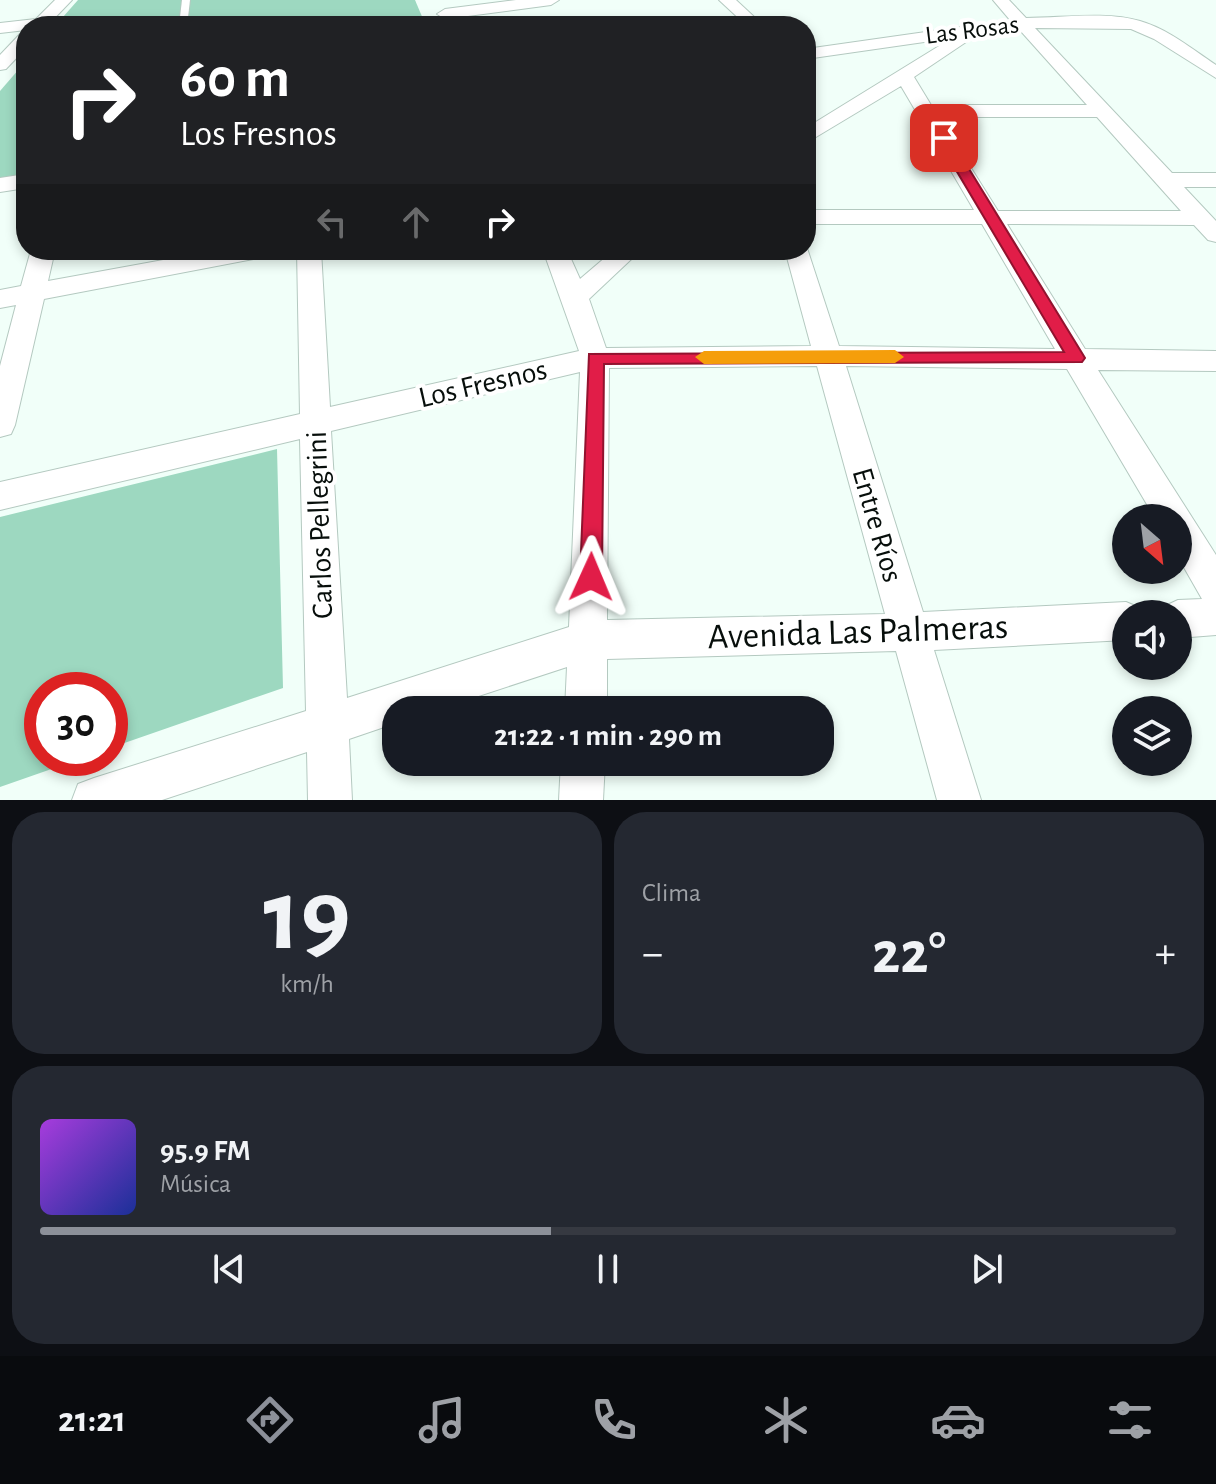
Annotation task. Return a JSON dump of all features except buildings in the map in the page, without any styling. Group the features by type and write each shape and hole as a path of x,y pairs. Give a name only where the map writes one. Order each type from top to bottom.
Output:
{"street":[{"path":"47,16 64,0"},
{"path":"445,13 551,0"},
{"path":"727,0 745,16"},
{"path":"1001,0 1208,227"},
{"name":"Las Rosas","path":"816,53 1022,23 1139,24 1216,73"},
{"path":"816,131 980,28"},
{"path":"0,65 16,48"},
{"path":"904,76 1165,504"},
{"path":"928,111 1103,111"},
{"path":"1166,180 1216,180"},
{"path":"816,217 992,218 1208,227"},
{"path":"0,425 41,260"},
{"path":"0,299 205,260"},
{"name":"Carlos Pellegrini","path":"309,260 330,800"},
{"path":"559,260 595,358 587,696"},
{"path":"575,297 618,260"},
{"name":"Entre Ríos","path":"800,260 907,632 959,800"},
{"name":"Los Fresnos","path":"0,496 595,358 830,356 1216,361"},
{"path":"1192,548 1216,588"},
{"path":"1192,618 1216,617"},
{"name":"Avenida Las Palmeras","path":"94,800 590,640 907,632 1112,622"},
{"path":"581,800 582,776"}],"green space":[{"path":"78,0 415,0 422,16 64,16"},
{"path":"16,73 16,179 0,181 0,91"},
{"path":"277,449 283,688 128,742 128,672 24,672 24,776 31,776 0,787 0,517"}],"slow traffic":[{"path":"704,357 895,357"}],"route":[{"path":"591,577 595,358 1076,358 944,138"}]}
